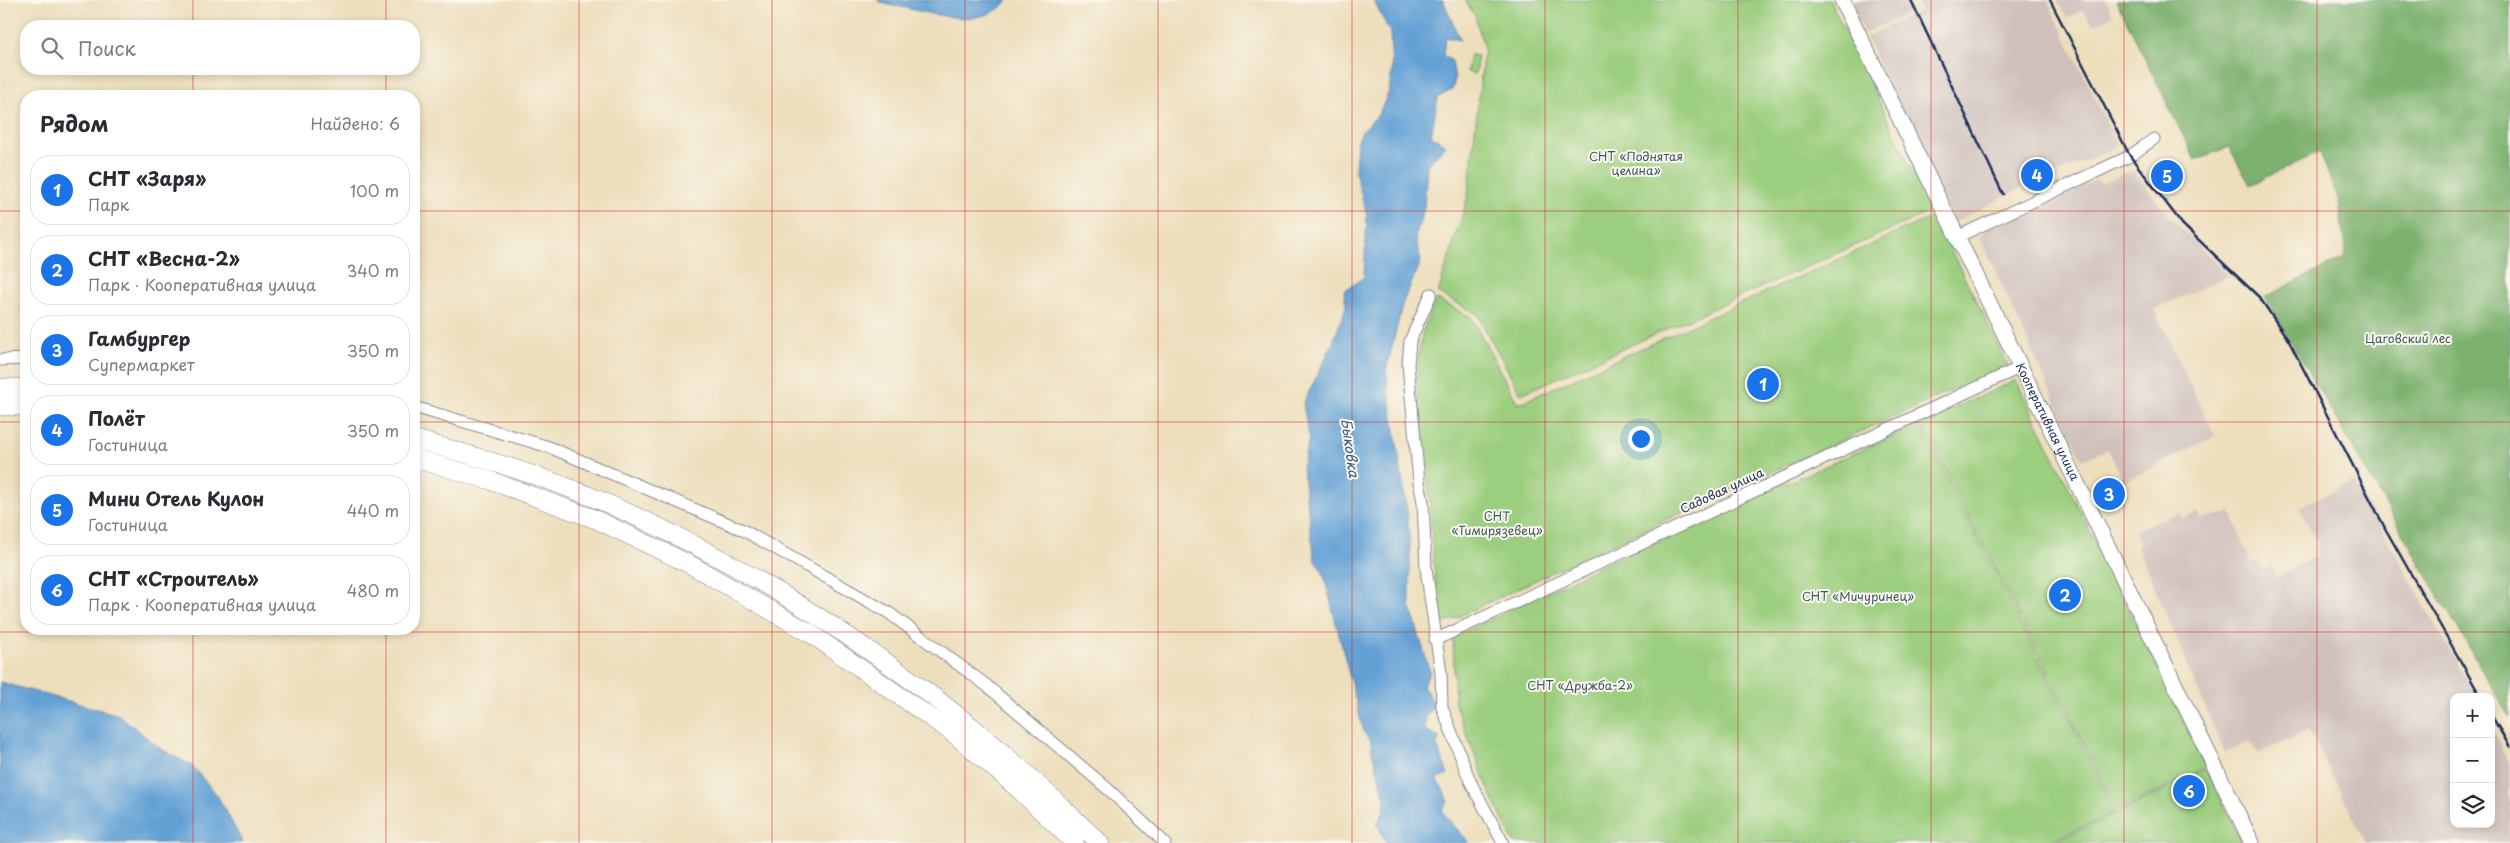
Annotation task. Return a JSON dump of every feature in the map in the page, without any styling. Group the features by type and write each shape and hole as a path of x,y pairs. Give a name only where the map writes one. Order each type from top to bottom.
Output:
{"main road":[{"name":"Кооперативная улица","path":"1842,0 2252,843"},
{"path":"0,388 20,388"},
{"path":"0,406 20,406"},
{"path":"420,441 496,462 605,502 699,548 762,583 838,630 962,720 1100,843"},
{"path":"420,460 489,480 595,520 691,565 810,633 954,734 1016,787 1075,843"}],"street":[{"path":"1957,238 2130,156 2154,138"},
{"path":"1431,294 1410,341 1408,364 1419,482 1423,502 1426,568 1440,673 1442,707 1470,781 1503,843"},
{"path":"0,360 20,359"},
{"name":"Садовая улица","path":"1435,640 2021,367"},
{"path":"420,409 549,446 725,522 743,530 889,614 986,685 1108,790 1165,843"}],"shaded area":[{"path":"1849,0 1907,0 1912,12 1864,33"},
{"path":"1917,0 2047,0 2118,145 2033,186 2031,183 1955,222 1866,37 1921,10"},
{"path":"2057,0 2105,0 2113,16 2093,25 2082,10 2067,19"},
{"path":"2133,170 2169,216 2229,276 2154,309 2215,436 2124,482 2108,449 2082,460 1980,237 1995,224 1998,226 2029,211 2031,214 2096,179 2100,184"},
{"path":"2354,481 2474,693 2450,693 2450,828 2495,828 2495,735 2510,764 2510,843 2397,843 2360,773 2396,843 2366,843 2309,730 2258,754 2250,741 2224,752 2137,545 2140,544 2135,530 2180,513 2182,518 2198,512 2201,519 2231,512 2251,563 2258,560 2263,570 2271,566 2276,577 2318,555 2316,549 2319,546 2299,507"}],"green space":[{"name":"СНТ «Поднятая целина»","path":"1465,0 1830,0 1932,211 1521,394 1477,314 1438,293 1468,196 1484,47 1475,16"},
{"name":"Цаговский лес","path":"2116,0 2510,0 2510,718 2265,297 2346,257 2339,202 2320,152 2250,185 2229,147 2195,160"},
{"path":"1470,55 1478,56 1475,74 1467,72"},
{"name":"СНТ «Тимирязевец»","path":"1934,216 2008,365 1584,557 1441,625 1434,565 1428,482 1419,418 1417,374 1423,331 1436,299 1471,317 1518,404"},
{"path":"2016,380 2206,767 2118,811 1922,423"},
{"name":"СНТ «Мичуринец»","path":"1920,424 2116,812 2045,843 1514,843 1492,797 1455,705 1453,637 1609,562"},
{"path":"2206,769 2242,843 2050,843 2118,813"}],"water":[{"path":"877,0 1008,0 999,9 988,14 962,18 948,17 890,5"},
{"name":"Быковка","path":"1373,0 1443,0 1460,40 1445,37 1443,56 1452,61 1455,79 1452,90 1438,97 1431,136 1446,145 1427,165 1424,208 1415,237 1421,262 1403,302 1386,371 1407,511 1410,547 1410,605 1430,672 1423,686 1435,704 1426,716 1425,729 1439,737 1437,746 1448,774 1437,778 1449,801 1442,809 1447,818 1470,843 1387,843 1377,824 1384,809 1384,794 1371,741 1364,733 1323,572 1315,561 1302,468 1309,439 1303,404 1333,343 1346,306 1344,291 1364,277 1367,216 1355,171 1357,142 1363,130 1378,115 1389,92 1392,70 1390,32"},
{"path":"0,682 119,715 161,749 192,766 217,795 243,843 0,843"}],"railway":[{"path":"1911,0 2003,194"},
{"path":"2050,0 2130,156 2183,225 2260,298 2289,341 2386,530 2479,693"},
{"path":"2495,722 2510,747"}],"place":[{"name":"Полёт","path":"2037,175"},
{"name":"Мини Отель Кулон","path":"2167,176"},
{"name":"СНТ «Заря»","path":"1763,384"},
{"name":"Гамбургер","path":"2109,494"},
{"name":"СНТ «Весна-2»","path":"2065,595"},
{"name":"СНТ «Строитель»","path":"2189,791"}],"park label":[{"name":"СНТ «Дружба-2»","path":"1580,686"}]}
